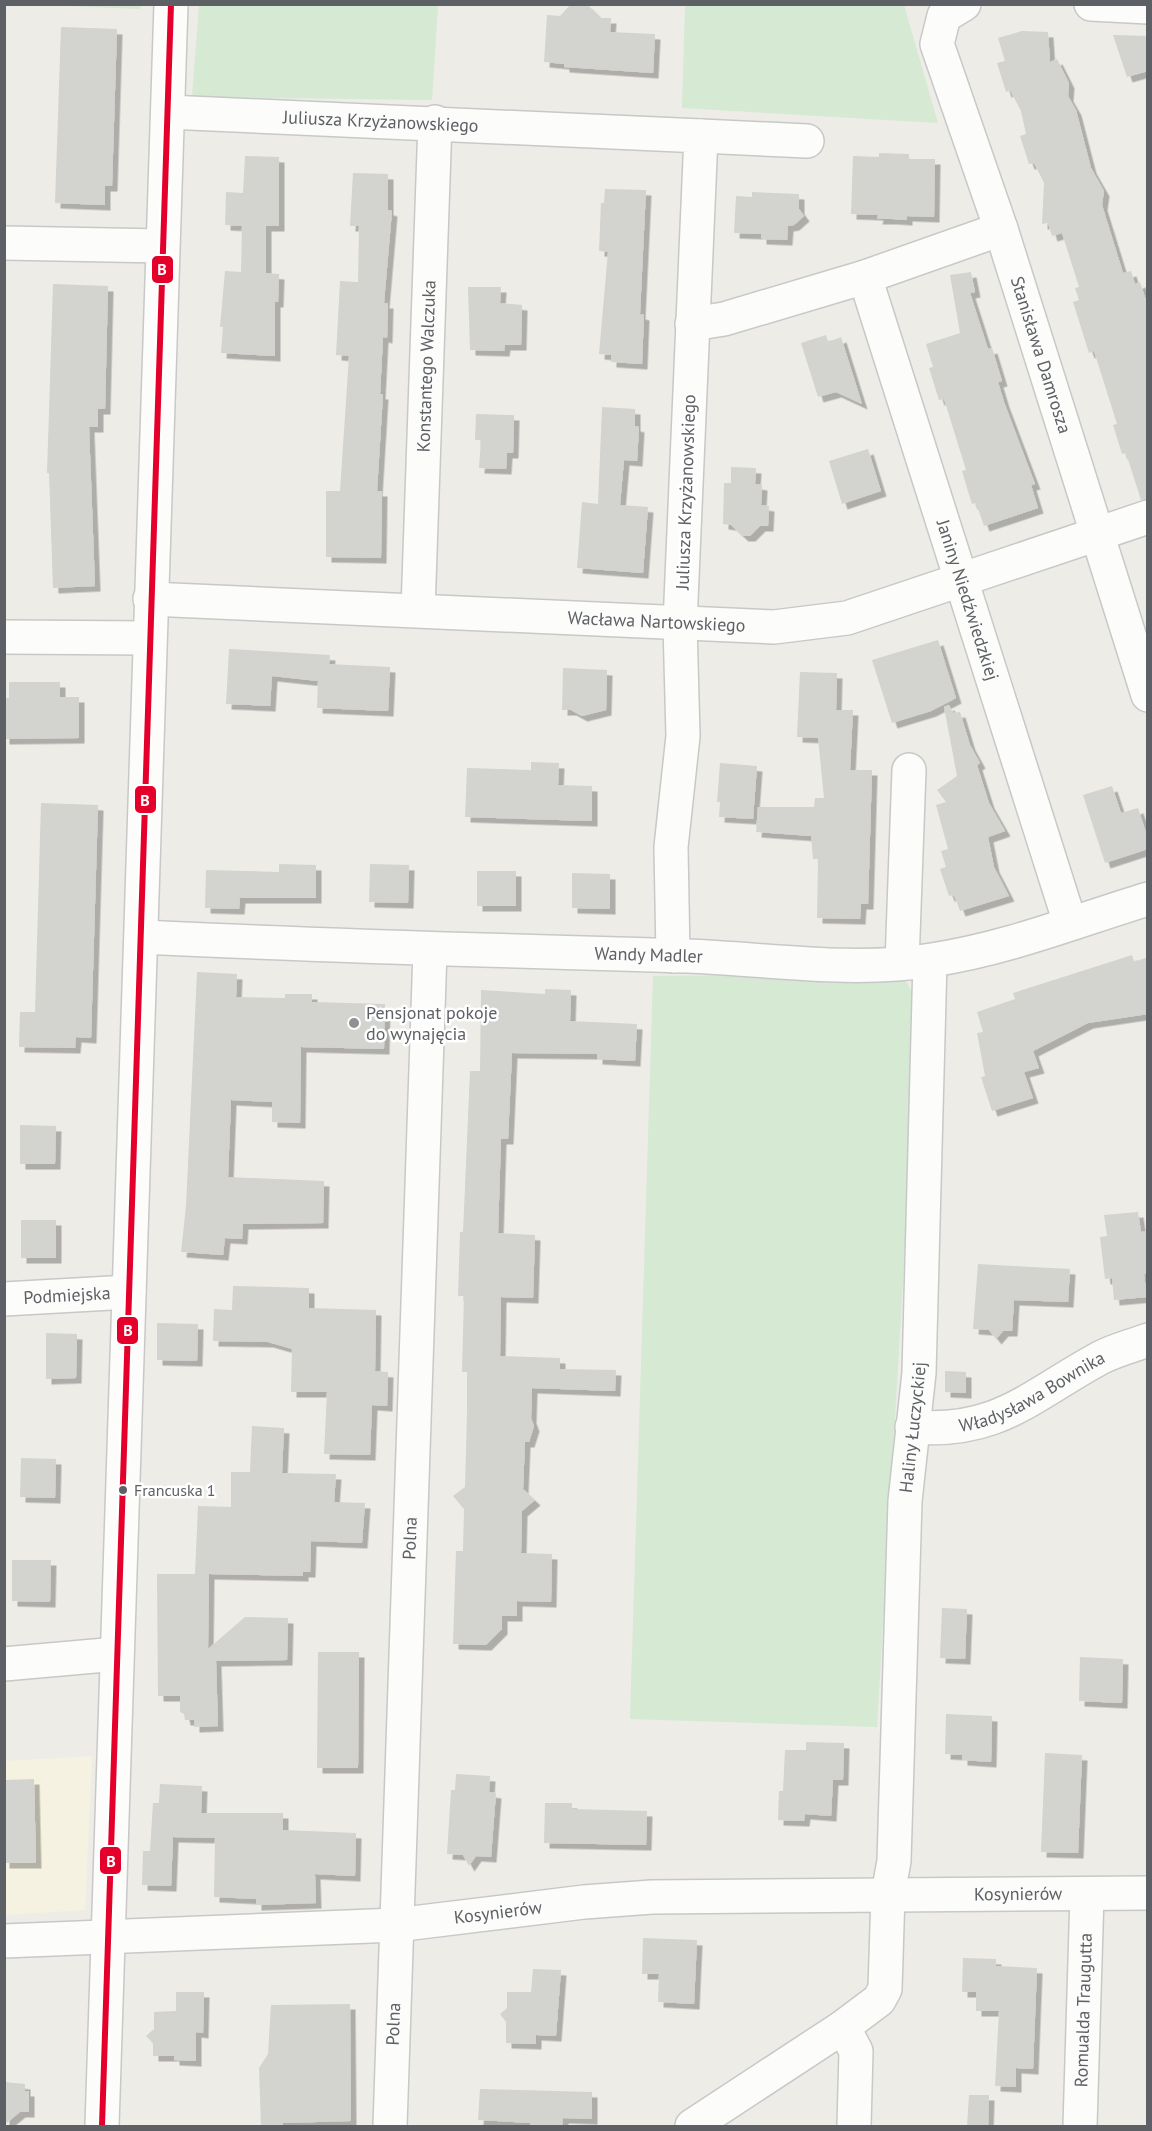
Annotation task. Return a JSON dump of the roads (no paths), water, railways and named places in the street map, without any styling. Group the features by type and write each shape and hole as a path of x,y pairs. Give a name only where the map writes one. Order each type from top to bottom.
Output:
{"street":[{"path":"102,2127 171,4"},
{"path":"1091,4 1148,8"},
{"name":"Stanisława Damrosza","path":"954,10 937,44 1001,229 1148,695"},
{"name":"Juliusza Krzyżanowskiego","path":"168,112 435,122 807,141"},
{"name":"Konstantego Walczuka","path":"418,610 435,122"},
{"name":"Juliusza Krzyżanowskiego","path":"673,956 671,847 683,736 680,624 701,136"},
{"path":"692,324 724,319 865,277 1001,229"},
{"path":"4,243 162,246"},
{"name":"Janiny Niedźwiedzkiej","path":"865,277 1070,923"},
{"name":"Wacława Nartowskiego","path":"150,599 774,627 848,618 1148,517"},
{"path":"4,637 149,638"},
{"name":"Haliny Łuczyckiej","path":"888,1894 894,1861 905,1501 919,1373 916,962 909,770"},
{"name":"Wandy Madler","path":"142,937 430,951 673,956 824,964 916,962 1003,945 1148,899"},
{"name":"Polna","path":"390,2127 430,951"},
{"name":"Podmiejska","path":"4,1299 129,1292"},
{"name":"Władysława Bownika","path":"912,1427 963,1427 991,1419 1020,1407 1102,1357 1148,1340"},
{"path":"4,1664 117,1654"},
{"name":"Kosynierów","path":"4,1941 396,1925 584,1902 652,1898 1148,1893"},
{"path":"692,2127 843,2027 879,2000 885,1989 888,1894"},
{"name":"Romualda Traugutta","path":"1080,2127 1087,1895"},
{"path":"843,2027 856,2051 854,2127"}],"place":[{"name":"Pensjonat pokoje do wynajęcia","path":"354,1023"},
{"name":"Francuska 1","path":"123,1490"}]}
